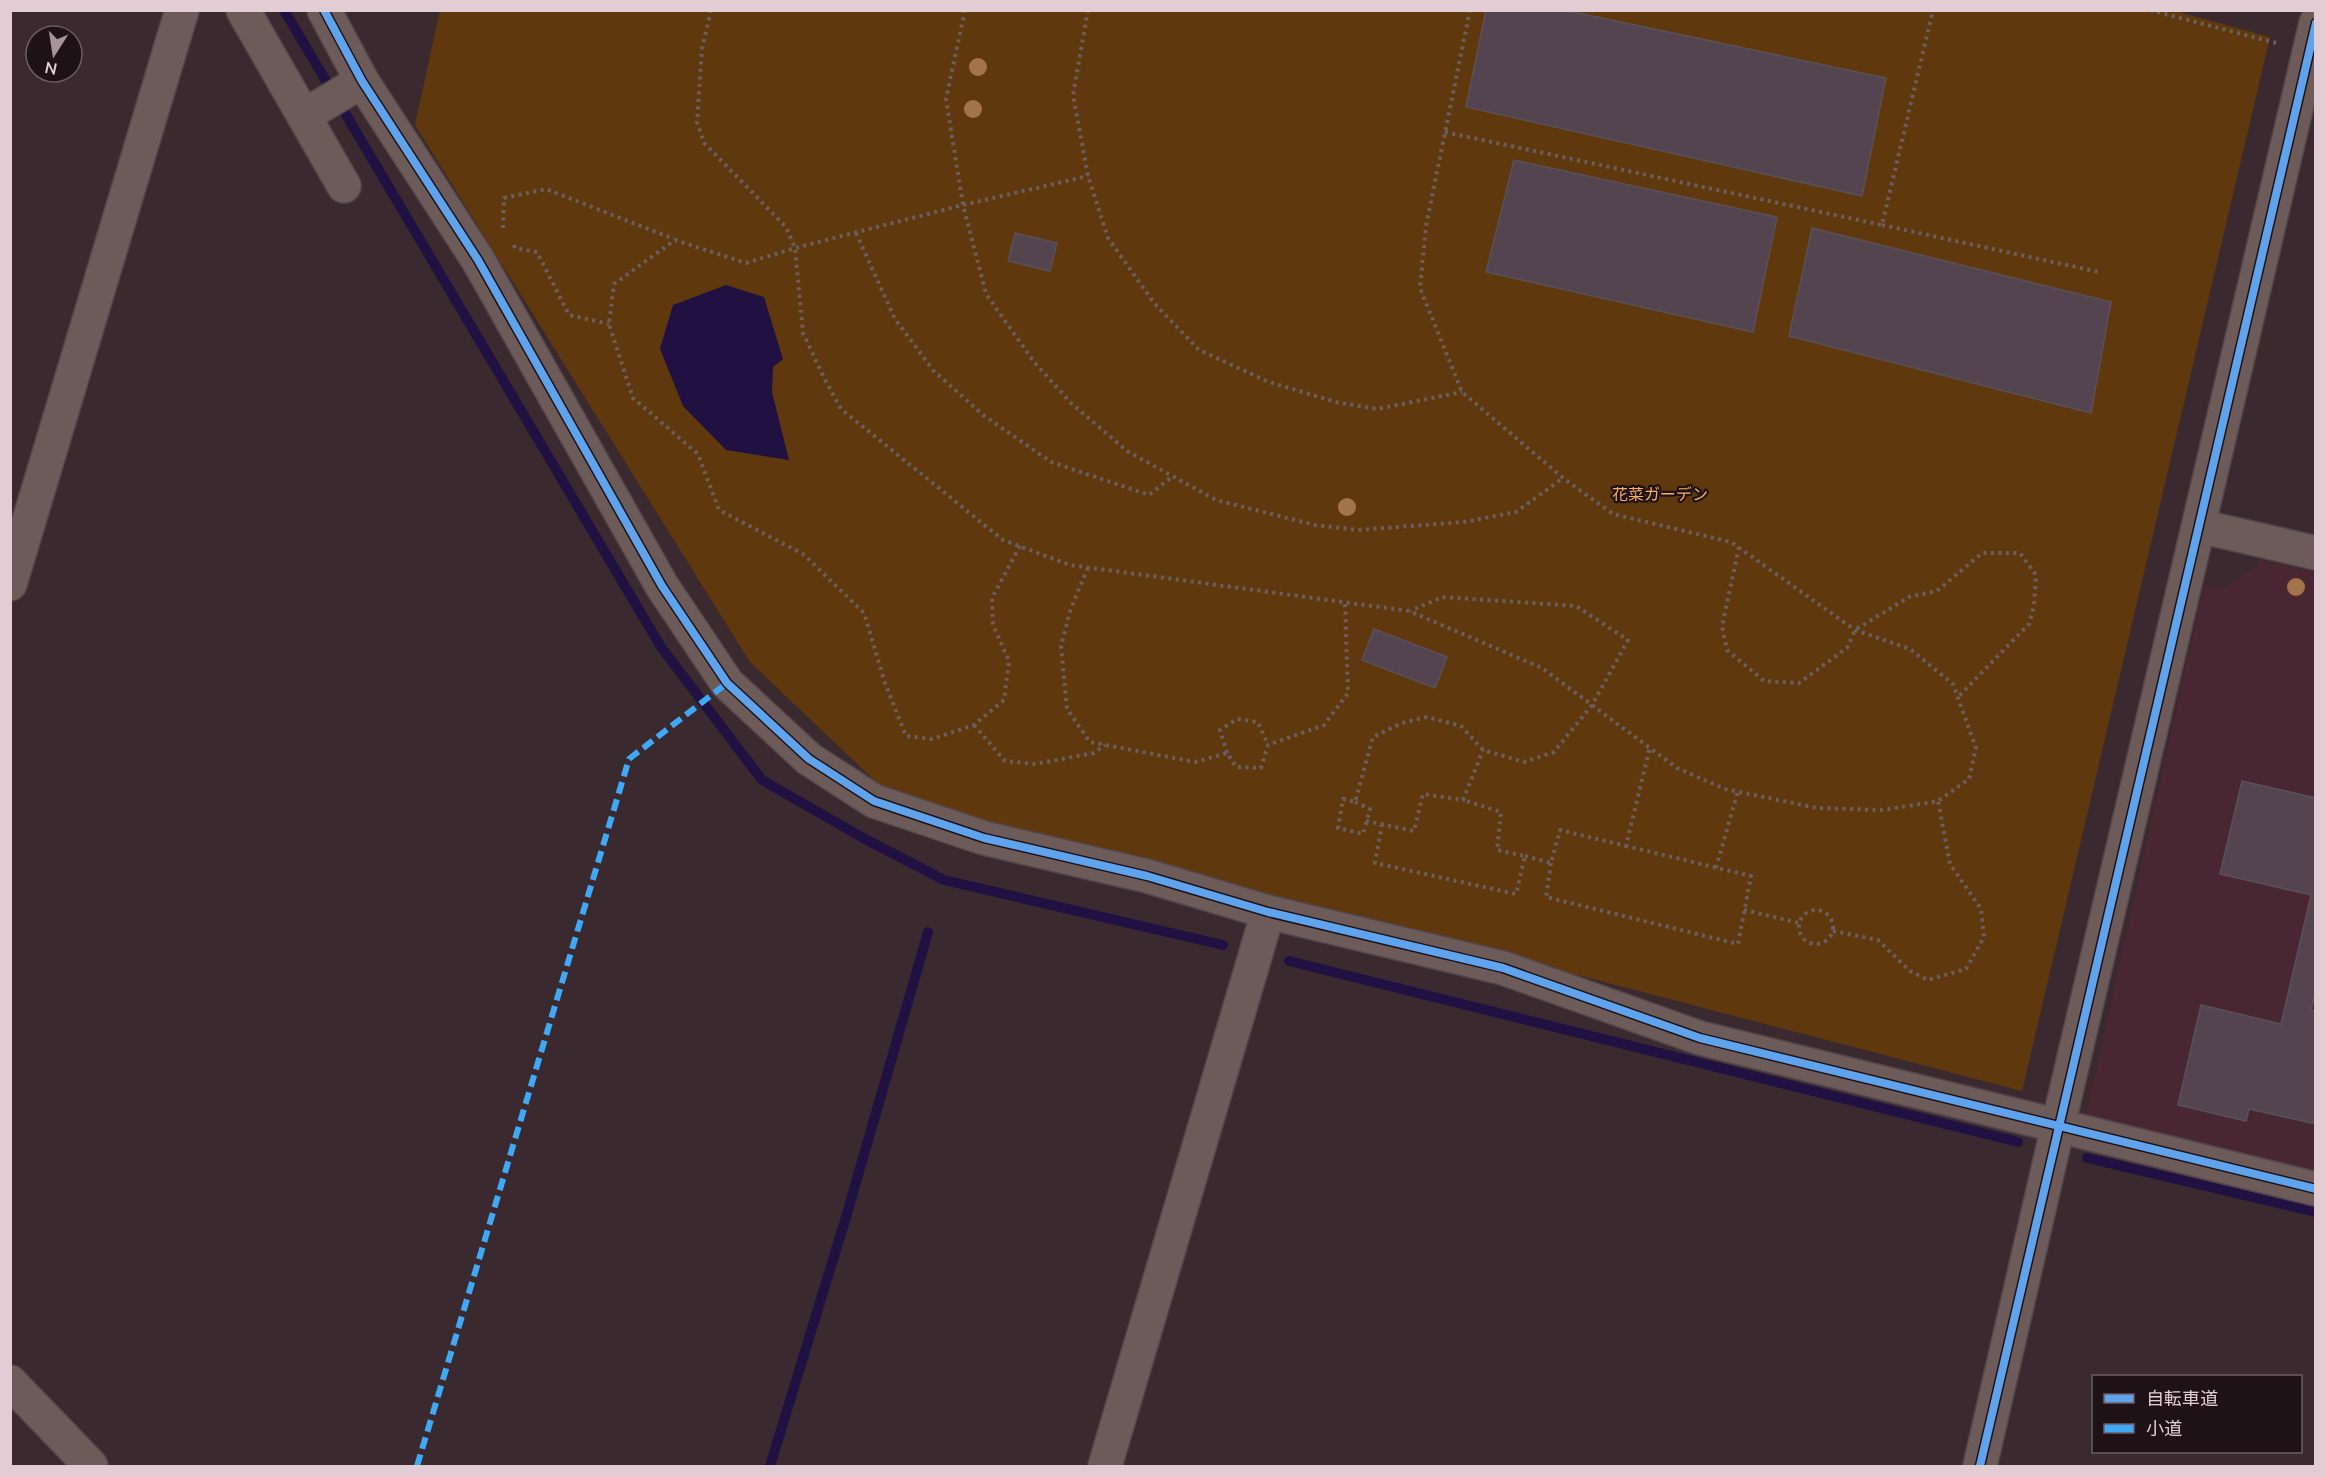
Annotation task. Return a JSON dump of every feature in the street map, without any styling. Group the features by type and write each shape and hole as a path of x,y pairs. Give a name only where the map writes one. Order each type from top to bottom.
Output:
{"street":[{"path":"10,584 183,10"},
{"path":"243,10 331,99 478,260 662,586 727,683 809,759 874,801 984,838 1147,876 1268,912 1503,969 1700,1038 2316,1189"},
{"path":"324,10 331,99 344,186"},
{"path":"1980,1467 2312,37"},
{"path":"2199,526 2316,553"},
{"path":"1105,1467 1268,912"},
{"path":"10,1382 92,1467"}],"path":[{"path":"711,10 702,49 697,122 704,143 786,227 795,248 804,333 841,409 1003,540 1070,565 1409,611 1542,668 1677,768 1725,789 1817,808 1883,810 1938,801 1969,779 1976,748 1953,684 1910,649 1855,630 1731,542 1613,514 1563,478 1462,392 1420,288 1425,226 1470,10"},
{"path":"965,10 946,99 963,205 986,294 1034,362 1072,404 1127,451 1216,500 1315,525 1358,530 1464,522 1516,512 1563,478"},
{"path":"1088,10 1073,95 1088,176 1108,238 1154,303 1199,350 1269,382 1336,402 1377,409 1462,392"},
{"path":"1882,225 1932,10"},
{"path":"2151,10 2312,37"},
{"path":"1445,132 2099,272"},
{"path":"507,234 502,226 504,198 546,189 675,240 746,264 795,248 1088,176"},
{"path":"856,233 895,319 933,370 983,415 1051,462 1149,495 1173,476"},
{"path":"675,240 614,284 609,324 633,398 698,454 719,510 804,554 864,613 885,683 906,736 932,739 974,725 1004,700 1009,661 993,626 992,598 1020,546"},
{"path":"511,241 515,248 537,252 569,315 609,324"},
{"path":"1739,547 1722,626 1727,650 1764,681 1799,682 1847,648 1855,630 1909,597 1937,591 1983,553 2020,553 2036,575 2034,606 2029,624 1958,697"},
{"path":"1088,568 1071,608 1061,646 1067,709 1090,742 1195,762 1227,753"},
{"path":"1355,802 1373,737 1402,723 1427,717 1461,726 1483,750 1524,762 1554,752 1592,705 1628,640 1576,606 1442,597 1409,611"},
{"path":"1268,744 1324,725 1348,693 1345,602"},
{"path":"1237,719 1258,722 1268,744 1260,768 1236,767 1227,753 1220,730 1237,719"},
{"path":"974,725 1005,760 1035,764 1094,753 1105,745"},
{"path":"1626,846 1650,747"},
{"path":"1463,800 1483,750"},
{"path":"1716,868 1738,791"},
{"path":"1366,821 1414,831 1423,794 1463,800 1501,812 1497,850 1551,863"},
{"path":"1343,799 1355,802 1370,809 1363,834 1338,828 1343,799"},
{"path":"1833,931 1878,940 1910,971 1928,980 1966,969 1984,937 1981,909 1950,864 1938,801"},
{"path":"1382,824 1375,863 1516,894 1525,856"},
{"path":"1560,830 1626,846 1751,876 1738,944 1546,897 1551,863 1560,830"},
{"path":"1744,910 1799,923"},
{"path":"1809,910 1820,910 1832,920 1833,931 1821,943 1809,942 1800,935 1799,923 1809,910"}],"shaded area":[{"path":"726,285 764,297 783,359 773,367 772,392 789,460 726,450 683,406 660,349 673,305"},
{"path":"2259,559 2315,572 2315,1176 2096,1126 2086,1114 2204,585 2222,589 2258,566"}],"green space":[{"name":"花菜ガーデン","path":"440,10 2172,10 2270,37 2022,1091 891,796 750,662 415,125"}],"building":[{"path":"1486,10 1564,10 1886,78 1862,196 1466,107"},
{"path":"1514,160 1777,217 1753,332 1486,272"},
{"path":"1812,228 2111,302 2091,413 1789,336"},
{"path":"1015,233 1057,243 1050,271 1008,261"},
{"path":"1374,629 1447,657 1435,688 1362,660"},
{"path":"2242,781 2316,798 2316,991 2311,1010 2316,1011 2316,1124 2249,1109 2246,1121 2178,1105 2201,1005 2281,1024 2311,895 2220,874"}],"waterway":[{"path":"284,10 661,647 762,780 865,839 944,880 1223,945"},
{"path":"770,1466 846,1217 928,932"},
{"path":"1289,961 2018,1142"},
{"path":"2087,1158 2316,1212"}],"marked path":[{"path":"417,1466 629,759 727,683"}],"cycle path":[{"path":"324,10 362,81 478,260 662,586 727,683 809,759 874,801 984,838 1147,876 1268,912 1503,968 1700,1038 2316,1189"},
{"path":"1980,1466 2316,23"}]}
